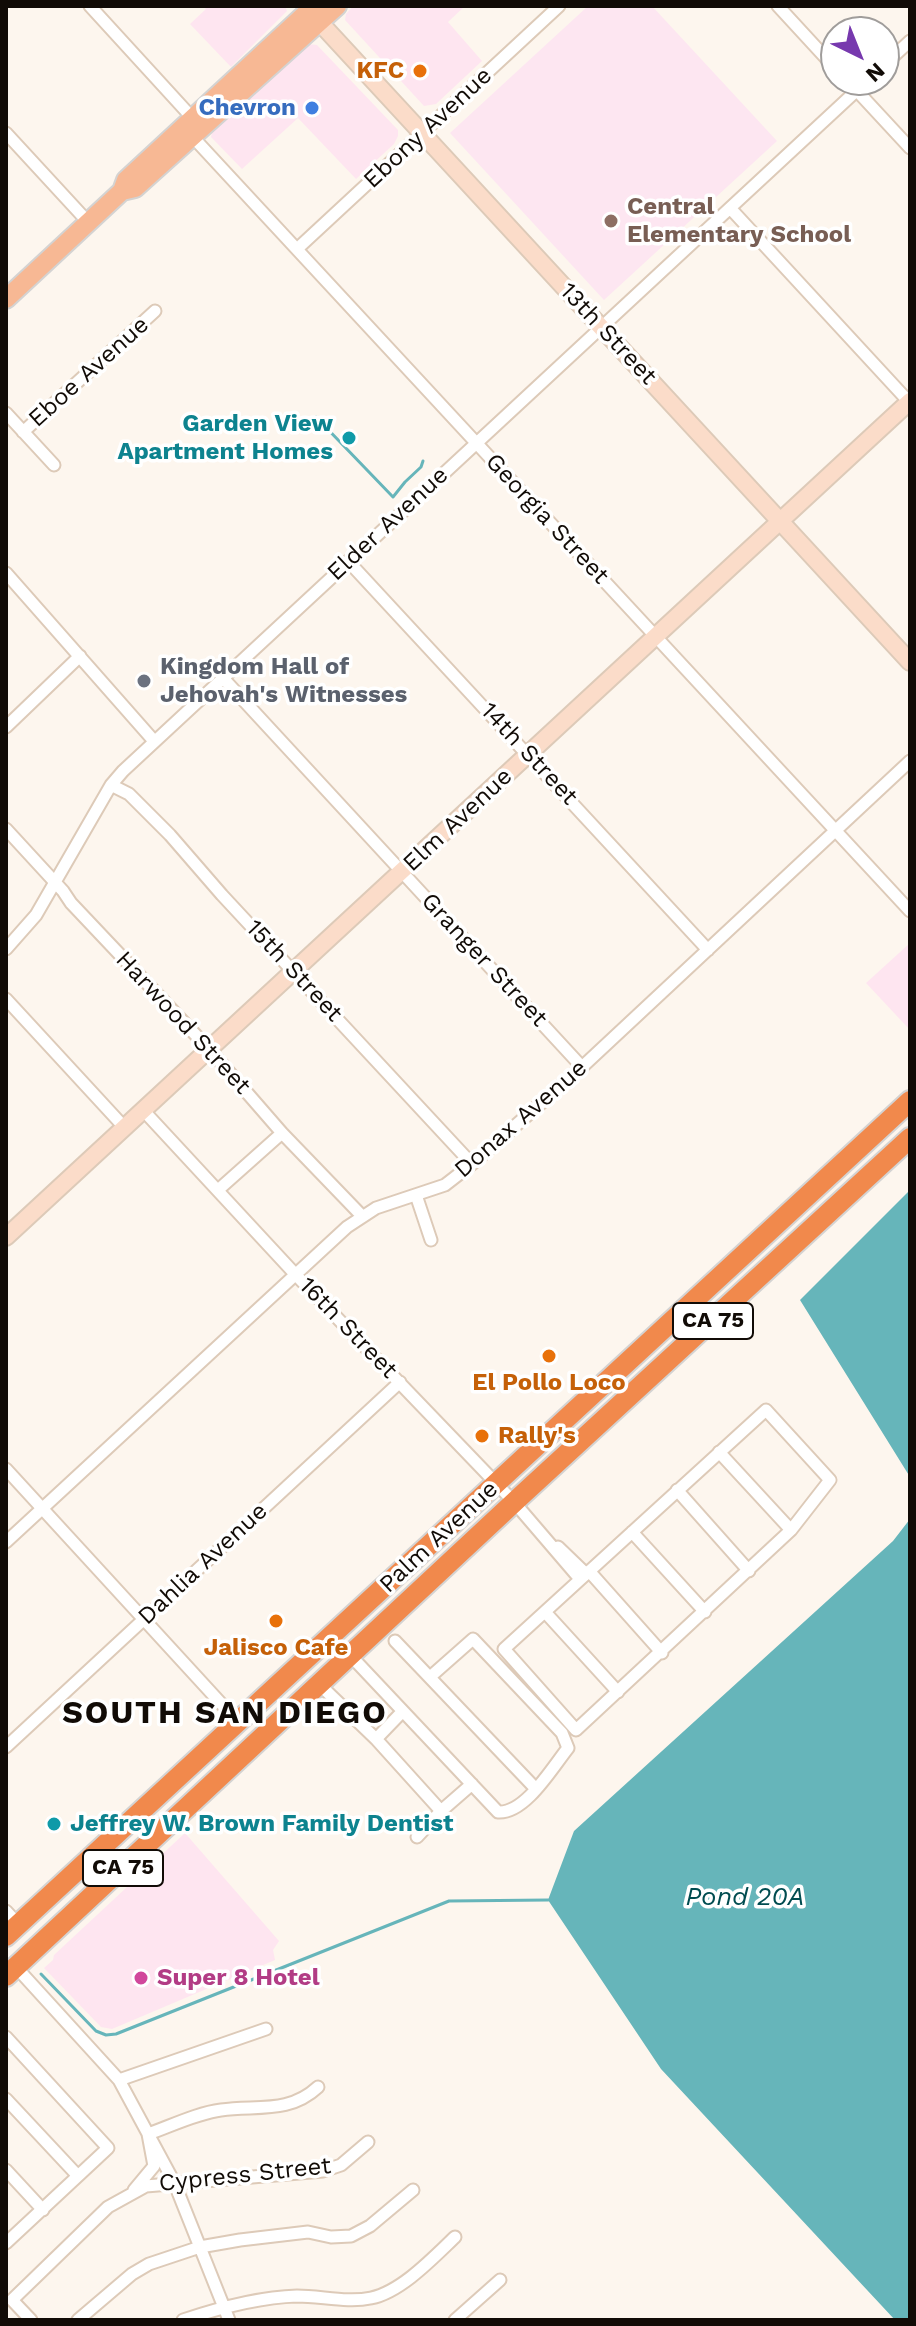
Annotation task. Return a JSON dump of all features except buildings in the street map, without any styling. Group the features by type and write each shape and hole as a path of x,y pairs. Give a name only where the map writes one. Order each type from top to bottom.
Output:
{"highway":[{"name":"Palm Avenue","path":"10,1923 238,1722 910,1101"},
{"name":"Palm Avenue","path":"11,1972 514,1502 910,1138"}],"main road":[{"path":"6,299 122,191 126,180 193,128 312,11 337,6"}],"street":[{"name":"Georgia Street","path":"90,6 297,249 910,911"},
{"path":"778,6 820,52"},
{"name":"Ebony Avenue","path":"297,249 551,9"},
{"name":"13th Street","path":"312,11 910,662"},
{"name":"Elder Avenue","path":"6,949 36,915 111,785 154,741 852,96"},
{"path":"862,96 910,148"},
{"path":"6,133 88,222"},
{"path":"730,208 910,402"},
{"name":"Eboe Avenue","path":"23,432 155,311"},
{"name":"Elm Avenue","path":"6,1237 910,402"},
{"path":"6,413 54,465"},
{"name":"14th Street","path":"348,561 708,950"},
{"path":"6,573 154,741"},
{"path":"6,727 80,656"},
{"name":"Granger Street","path":"222,677 582,1067"},
{"name":"Donax Avenue","path":"6,1542 295,1274 362,1216 376,1208 445,1185 472,1164 582,1067 910,761"},
{"name":"15th Street","path":"111,785 129,794 170,835 472,1164"},
{"name":"Harwood Street","path":"6,829 71,903 209,1049 282,1133 362,1216"},
{"path":"6,999 124,1127"},
{"name":"16th Street","path":"143,1110 514,1502 554,1546 557,1554 585,1575 662,1653"},
{"path":"218,1190 282,1133"},
{"path":"416,1195 431,1240"},
{"name":"Dahlia Avenue","path":"6,1747 400,1382"},
{"path":"766,1410 830,1480 791,1530 576,1730 504,1649 719,1452 766,1410"},
{"path":"719,1452 791,1530"},
{"path":"6,1469 238,1722"},
{"path":"677,1490 749,1571"},
{"path":"632,1532 705,1612"},
{"path":"545,1612 618,1692"},
{"path":"350,1655 498,1812 517,1809 568,1748 562,1733 473,1639 430,1677"},
{"path":"395,1641 536,1789"},
{"path":"320,1685 376,1739 441,1811"},
{"path":"376,1739 402,1712"},
{"path":"417,1837 472,1784"},
{"path":"11,1972 119,2080 174,2182 229,2320"},
{"path":"119,2080 266,2029"},
{"path":"6,2037 108,2148 6,2243"},
{"path":"148,2134 219,2110 263,2109 293,2104 318,2087"},
{"path":"6,2099 78,2176"},
{"path":"131,2194 154,2166 148,2134"},
{"name":"Cypress Street","path":"31,2320 12,2300 108,2207 146,2186 323,2171 341,2165 368,2142"},
{"path":"6,2170 43,2210"},
{"path":"78,2320 132,2274 149,2264 200,2247 308,2232 331,2237 351,2236 370,2226 413,2190"},
{"path":"183,2320 224,2306 295,2296 370,2298 391,2290 422,2268 455,2237"},
{"path":"455,2320 500,2280"}],"shaded area":[{"path":"203,6 285,6 287,11 231,67 190,24 206,9"},
{"path":"353,6 465,6 448,22 482,61 436,104 424,106 345,20"},
{"name":"Central Elementary School","path":"588,6 652,6 777,141 604,300 450,133"},
{"path":"308,44 317,45 398,130 394,144 356,179 298,118 242,169 211,137"},
{"path":"910,943 910,1030 866,983"},
{"path":"185,1833 279,1941 273,1950 275,1960 112,2029 101,2027 44,1968 54,1955"}],"water":[{"path":"910,1190 910,1477 800,1300"},
{"name":"Pond 20A","path":"910,1519 910,2320 895,2320 661,2069 548,1900 574,1831 893,1541"}],"waterway":[{"path":"316,417 393,497 423,461"},
{"path":"41,1974 96,2031 106,2035 116,2034 449,1901 548,1900"}],"place":[{"name":"KFC","path":"420,71"},
{"name":"Chevron","path":"312,108"},
{"name":"Central Elementary School","path":"611,221"},
{"name":"Garden View Apartment Homes","path":"349,438"},
{"name":"Kingdom Hall of Jehovah's Witnesses","path":"144,681"},
{"name":"El Pollo Loco","path":"549,1356"},
{"name":"Rally's","path":"482,1436"},
{"name":"Jalisco Cafe","path":"276,1621"},
{"name":"Jeffrey W. Brown Family Dentist","path":"54,1824"},
{"name":"Super 8 Hotel","path":"141,1978"}],"district":[{"name":"SOUTH SAN DIEGO","path":"225,1714"}]}
